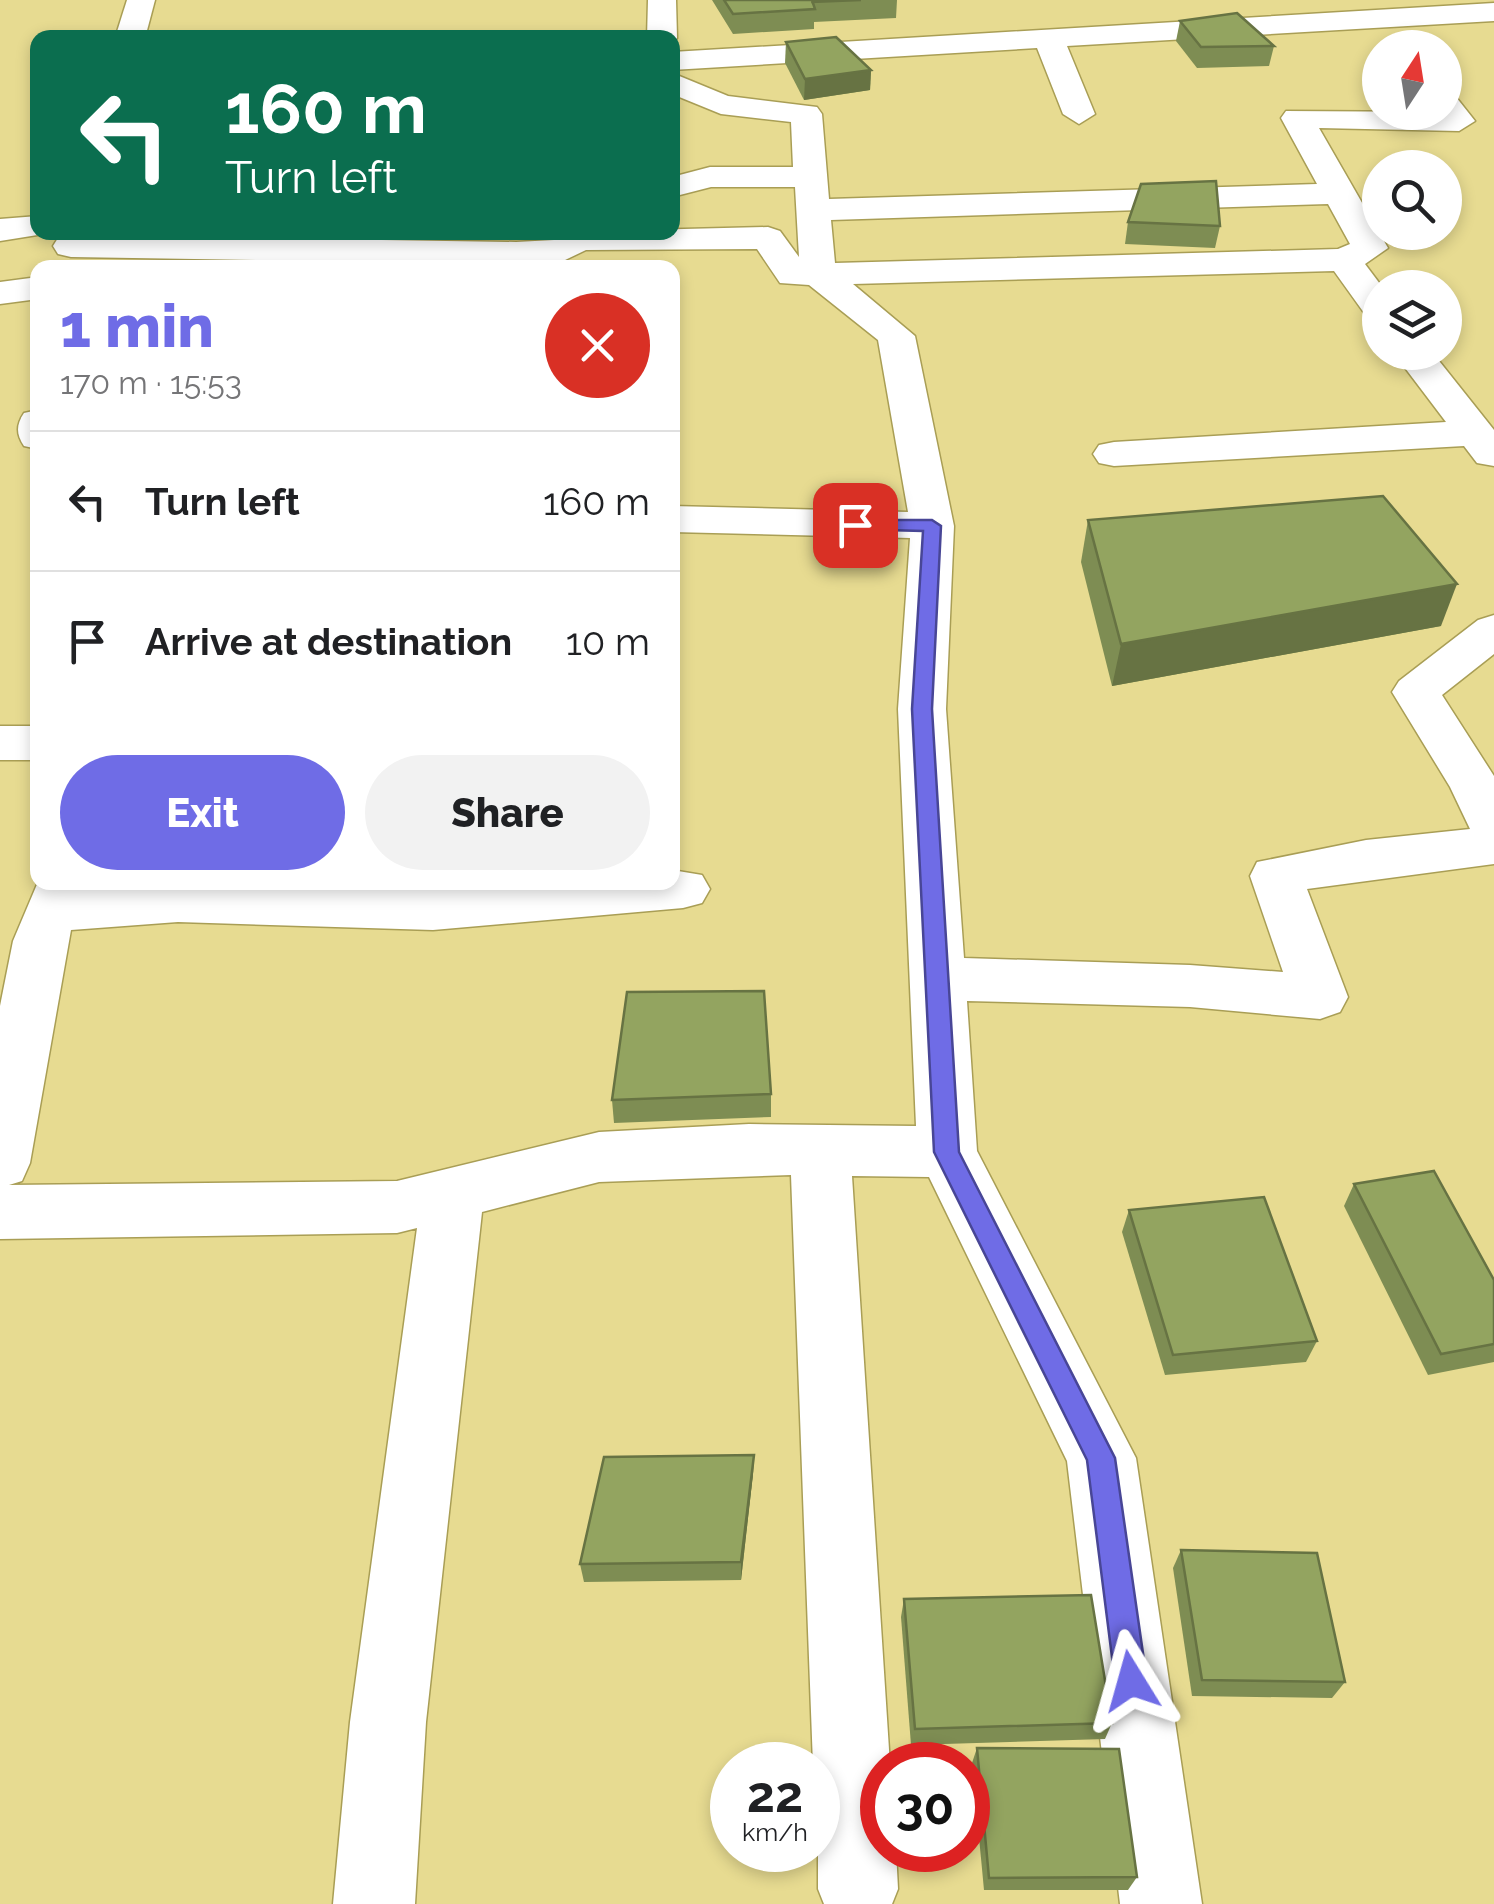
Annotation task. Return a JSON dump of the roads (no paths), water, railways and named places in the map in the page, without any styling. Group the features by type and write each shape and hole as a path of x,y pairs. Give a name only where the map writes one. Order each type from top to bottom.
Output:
{"street":[{"path":"132,30 141,0"},
{"path":"662,0 662,30"},
{"path":"1253,0 1272,27"},
{"path":"1364,10 1381,30"},
{"path":"680,60 988,29 1050,40 1272,27 1364,10 1494,12"},
{"path":"1050,40 1080,114"},
{"path":"680,86 721,104 806,114 818,275 896,336 932,526 922,709 946,1152 1101,1458 1161,1904"},
{"path":"1462,114 1494,120"},
{"path":"680,237 768,238 793,275 1344,260 1370,248 1298,118 1362,116"},
{"path":"680,185 710,177 812,194 1340,194"},
{"path":"0,230 30,227"},
{"path":"70,249 246,240 356,258 563,250 576,240"},
{"path":"1344,260 1362,284"},
{"path":"0,293 30,289"},
{"path":"1426,370 1483,445"},
{"path":"1114,454 1483,445"},
{"path":"680,520 932,526"},
{"path":"1494,630 1416,692 1475,786 1494,826"},
{"path":"0,743 30,743"},
{"path":"935,979 1190,986 1320,998 1276,876 1366,858 1494,844"},
{"path":"0,1164 40,940 59,897 433,910 683,890"},
{"path":"0,1212 397,1208 598,1158 748,1150 946,1152"},
{"path":"820,1151 858,1889"},
{"path":"374,1904 388,1722 453,1194"}]}
